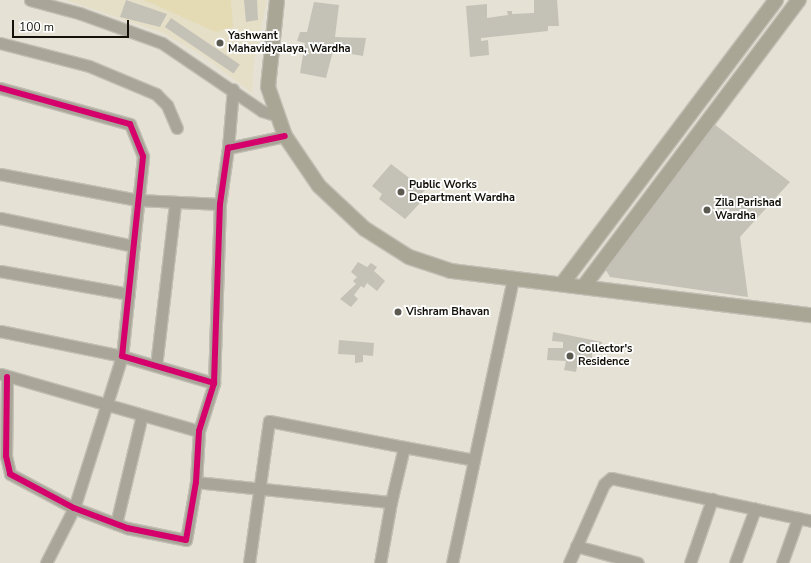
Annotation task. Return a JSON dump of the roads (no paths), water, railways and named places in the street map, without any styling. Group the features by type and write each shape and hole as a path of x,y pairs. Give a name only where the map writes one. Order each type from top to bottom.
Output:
{"main road":[{"path":"277,0 268,87 285,136 319,186 365,229 410,257 451,271 584,286 811,315"},
{"path":"562,284 776,0"},
{"path":"584,286 799,0"}],"street":[{"path":"30,0 79,13 162,43 233,89 262,111 278,116"},
{"path":"0,43 89,66 156,94 168,105 177,128"},
{"path":"0,88 130,124 143,157 122,356 74,508 46,563"},
{"path":"198,431 3,375 6,456 10,474 74,508 116,524 186,540 196,482 198,431 214,383 220,204 228,148 233,89"},
{"path":"228,148 285,136"},
{"path":"0,174 138,200 175,204 220,204"},
{"path":"156,366 175,204"},
{"path":"0,218 134,246"},
{"path":"0,271 129,294"},
{"path":"452,563 512,279"},
{"path":"0,331 122,356 214,383"},
{"path":"116,524 142,415"},
{"path":"249,563 258,488 270,421 474,460"},
{"path":"380,563 391,502 404,447"},
{"path":"568,563 604,484 611,478 811,521"},
{"path":"196,482 391,502"},
{"path":"690,563 712,499"},
{"path":"735,563 755,509"},
{"path":"782,563 798,518"},
{"path":"576,546 638,563"}],"place":[{"name":"Yashwant Mahavidyalaya, Wardha","path":"220,43"},
{"name":"Public Works Department Wardha","path":"401,192"},
{"name":"Zila Parishad Wardha","path":"707,210"},
{"name":"Vishram Bhavan","path":"398,312"},
{"name":"Collector's Residence","path":"570,356"}]}
